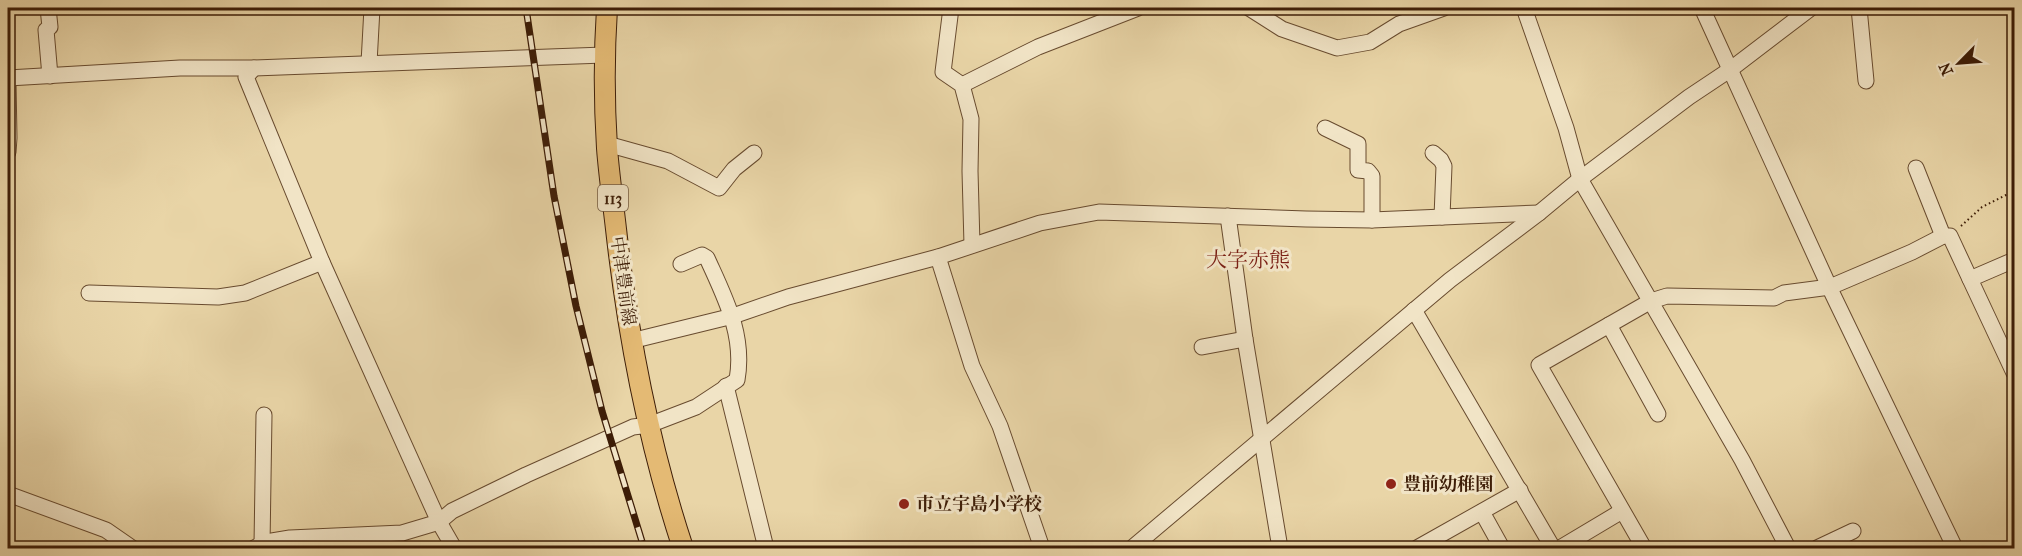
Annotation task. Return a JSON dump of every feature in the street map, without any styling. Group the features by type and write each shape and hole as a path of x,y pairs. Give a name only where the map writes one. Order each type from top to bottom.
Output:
{"main road":[{"name":"中津豊前線","path":"607,8 604,55 607,144 619,256 632,341 649,425 683,549"}],"street":[{"path":"48,8 51,27 46,30 50,76"},
{"path":"369,63 372,8"},
{"path":"951,8 943,72 962,85 971,119 972,245"},
{"path":"962,85 1038,46 1138,8"},
{"path":"1249,8 1282,29 1337,48 1370,42 1399,24 1444,8"},
{"path":"1524,8 1566,128 1580,179 1742,460 1788,549"},
{"path":"1702,8 1830,287 1955,549"},
{"path":"1132,549 1450,280 1580,179 1811,8"},
{"path":"1859,8 1866,81"},
{"path":"8,152 8,81 50,76 180,68 254,68 604,55"},
{"path":"254,68 246,77 322,262 439,522 454,549"},
{"path":"1325,128 1358,144 1358,170 1368,171 1372,176 1372,220"},
{"path":"607,144 668,161 719,188 734,169 754,153"},
{"path":"1433,153 1442,159 1444,166 1442,217"},
{"path":"1916,168 1946,236 1970,279 2014,373"},
{"path":"632,341 733,316 788,297 938,257 1040,223 1099,212 1372,220 1539,213"},
{"path":"1228,216 1245,339 1280,549"},
{"path":"1644,549 1539,365 1651,301 1666,296 1774,298 1785,293 1830,287 1946,236"},
{"path":"264,414 258,547 290,538 302,543 402,533 439,522 452,511 633,427 649,425 696,407 738,380 740,362 733,316 707,258 702,255 681,264"},
{"path":"938,257 972,366 1000,426 1042,549"},
{"path":"1970,279 2014,260"},
{"path":"89,293 218,297 245,293 322,262"},
{"path":"1414,310 1553,549"},
{"path":"1609,325 1658,414"},
{"path":"1202,347 1245,339"},
{"path":"726,386 766,549"},
{"path":"1417,549 1520,490"},
{"path":"8,494 106,530 132,549"},
{"path":"1560,549 1623,511"},
{"path":"1482,512 1502,549"},
{"path":"1817,549 1853,531"}],"path":[{"path":"1946,236 1982,207 2014,191"}],"railway":[{"path":"526,8 554,196 576,306 602,411 644,548"}],"place":[{"name":"豊前幼稚園","path":"1391,484"},
{"name":"市立宇島小学校","path":"904,504"}],"district":[{"name":"大字赤熊","path":"1248,260"}]}
